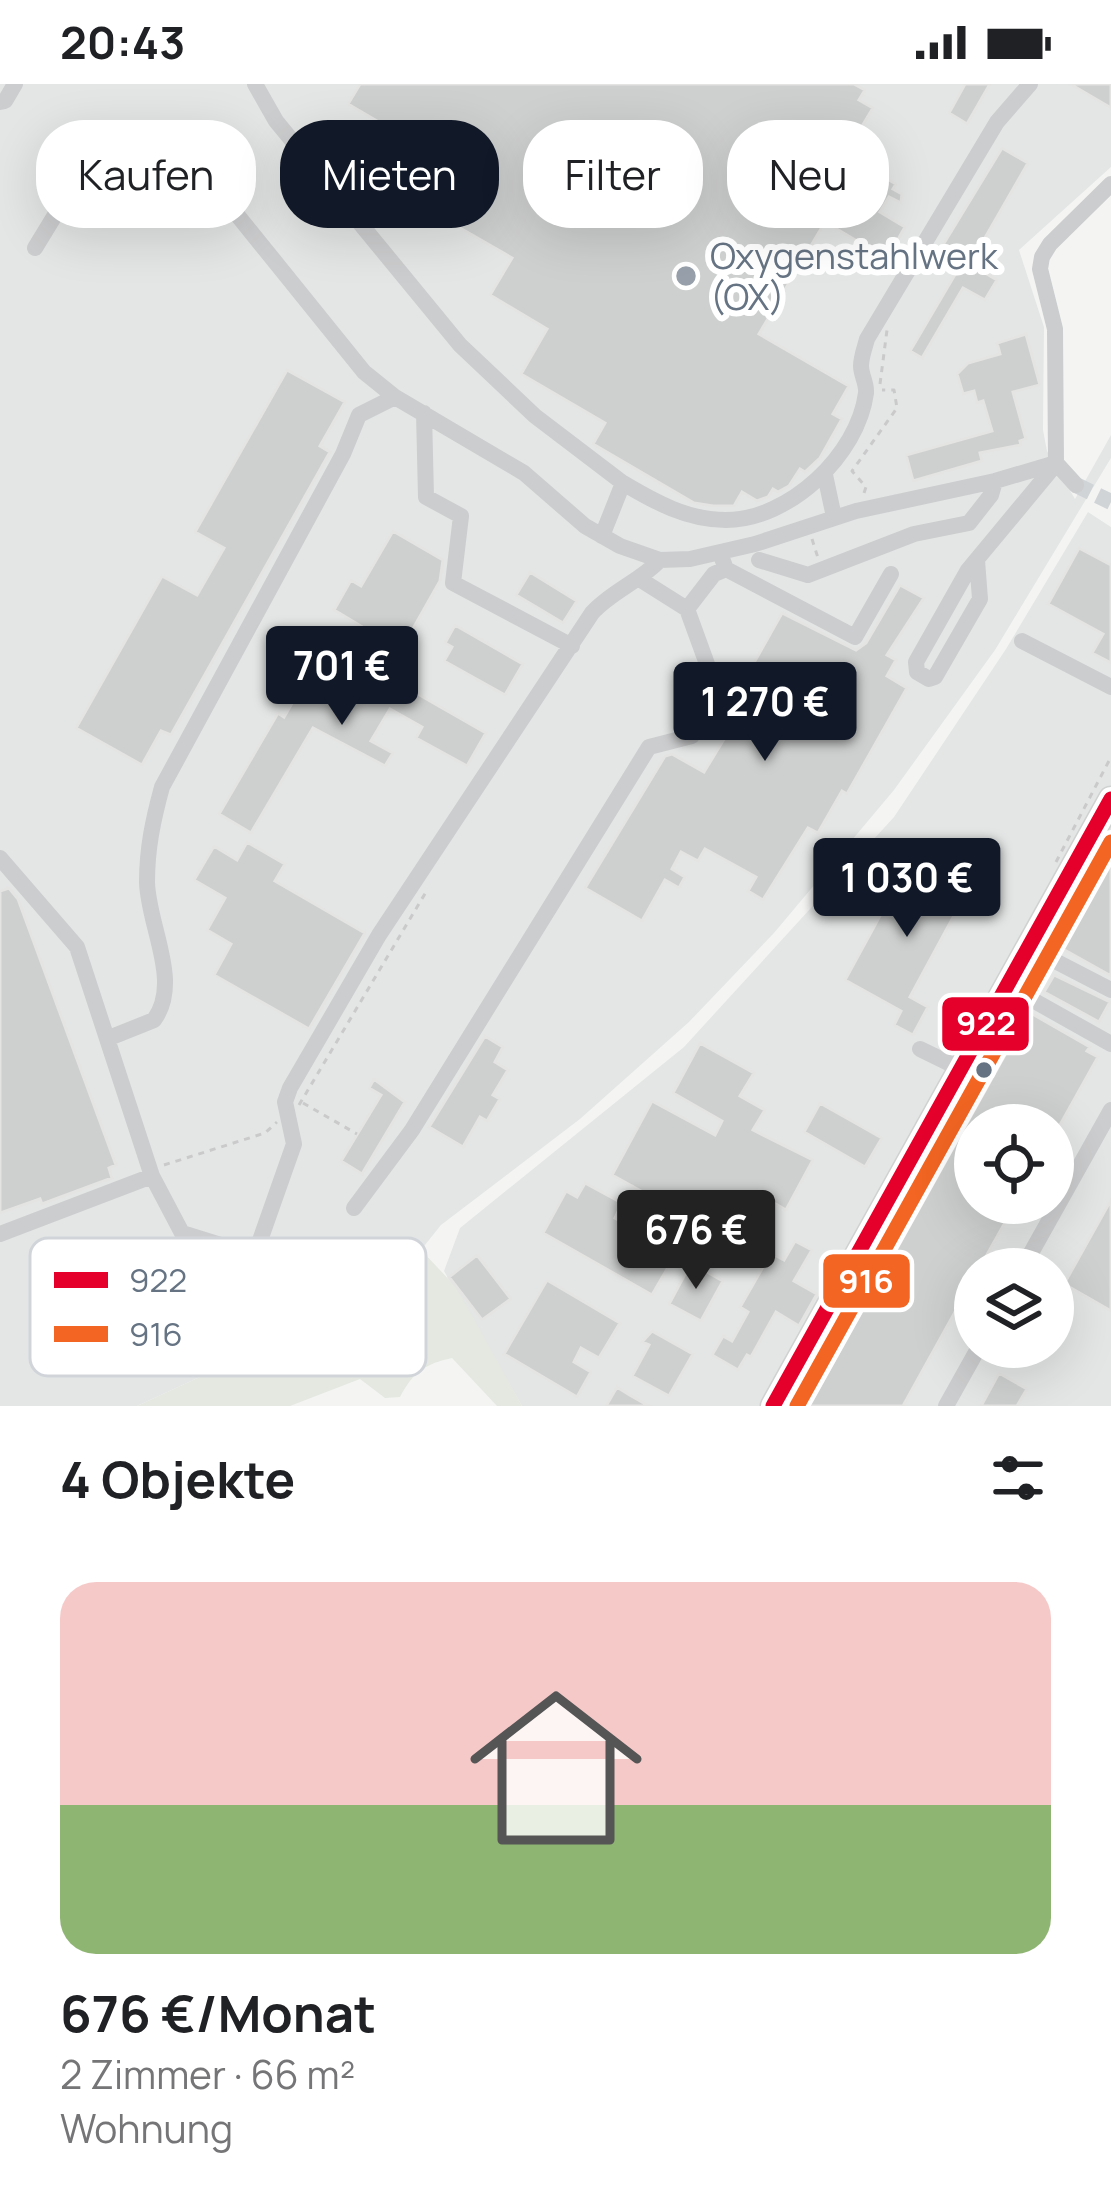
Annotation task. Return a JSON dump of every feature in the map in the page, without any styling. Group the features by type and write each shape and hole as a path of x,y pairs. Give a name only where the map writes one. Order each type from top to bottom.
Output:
{"main road":[{"path":"773,1406 1006,986 1036,951 1111,799"}],"street":[{"path":"0,102 15,84"},
{"path":"255,84 276,121 460,345 535,416 623,483 686,515 729,520 780,506 825,475 851,434 866,392 861,363 867,339 997,122 1030,84"},
{"path":"35,248 108,131 120,130 193,171 226,201 364,372 395,397 524,473 584,526 659,560 723,561 833,517 1056,464"},
{"path":"977,560 980,599 935,677 929,679 917,672 916,662 977,560 1056,464 1055,329 1040,269 1042,257 1111,184"},
{"path":"109,1038 154,1020 167,993 147,888 148,836 162,787 343,454 359,415 364,372"},
{"path":"359,415 395,397"},
{"path":"424,413 426,497 461,516 453,583 572,646"},
{"path":"1056,464 1076,484"},
{"path":"825,475 833,517"},
{"path":"759,560 808,575 914,534 969,523 991,495 995,481"},
{"path":"602,536 623,483"},
{"path":"261,1238 293,1144 285,1102 290,1088 379,935 605,599 641,580 659,560"},
{"path":"723,561 754,585 855,637 891,574"},
{"path":"687,609 723,561"},
{"path":"754,585 778,569"},
{"path":"354,1208 412,1130 649,747 692,736 715,686 687,609 641,580"},
{"path":"1022,641 1111,687"},
{"path":"0,858 77,947 152,1176 182,1233 198,1238"},
{"path":"1036,951 1111,990"},
{"path":"1006,986 1111,1044"},
{"path":"920,1048 961,1069"},
{"path":"1034,1248 1111,1110"},
{"path":"0,1234 152,1176"},
{"path":"946,1406 967,1368"}],"path":[{"path":"856,511 866,487 852,471 897,408 894,390 878,390 890,332 877,321"},
{"path":"1083,812 1111,757"},
{"path":"1036,951 1111,844"},
{"path":"301,1102 357,1134"}],"shaded area":[{"path":"0,84 1111,84 1111,167 1019,250 1044,327 1047,451 1075,499 1111,435 1111,458 995,650 894,790 774,933 689,1022 580,1119 441,1225 426,1244 426,1238 30,1238 30,1376 202,1376 137,1406 0,1406"},
{"path":"1088,512 1111,527 1111,1406 522,1406 444,1271 460,1228 684,1047 894,817 1006,649"},
{"path":"426,1255 456,1287 522,1406 497,1406 452,1358 426,1367"},
{"path":"202,1376 415,1376 400,1397 385,1398 360,1379 290,1406 137,1406"}],"building":[{"path":"360,84 854,84 865,90 859,100 873,108 866,120 727,120 727,228 821,228 759,334 849,386 833,414 842,419 820,458 805,472 800,469 789,486 778,492 773,489 768,497 757,501 742,492 734,506 713,506 694,503 593,444 605,423 521,374 547,329 490,295 512,258 460,228 499,228 499,120 375,120 348,104"},
{"path":"965,84 990,84 967,124 949,113"},
{"path":"1070,84 1111,84 1111,108"},
{"path":"1002,148 1028,163 970,264 997,280 985,300 963,288 922,358 910,351 960,266 938,253"},
{"path":"889,180 902,194 901,203 889,197"},
{"path":"889,217 905,227 887,259 835,228 889,228"},
{"path":"1026,334 1040,385 1013,392 1026,439 1021,445 980,453 982,461 913,481 906,455 992,431 983,401 977,403 974,391 963,394 957,374 968,363 1000,354 997,343"},
{"path":"287,370 345,402 320,446 330,452 171,735 161,731 142,765 76,728 162,576 197,595 224,548 195,532"},
{"path":"393,531 443,560 440,581 401,650 334,610 351,580 361,586"},
{"path":"1079,548 1111,565 1111,663 1092,653 1103,634 1048,604"},
{"path":"530,572 577,601 563,623 516,595"},
{"path":"900,585 924,598 887,655 896,660 887,676 907,688 847,794 842,791 818,833 808,828 763,900 748,891 756,877 705,849 698,861 681,852 672,869 685,877 679,888 665,880 642,921 585,888 665,756 672,754 704,772 763,675 751,668 782,613 856,650 866,643"},
{"path":"455,625 523,664 505,695 444,661 452,647 445,643"},
{"path":"327,642 486,733 467,766 416,738 422,727 390,709 371,741 393,753 385,766 313,728 251,833 219,814 278,713 284,717"},
{"path":"247,842 285,864 275,881 365,933 309,1029 214,975 231,944 207,930 225,898 194,880 214,846 237,860"},
{"path":"912,857 969,888 910,997 928,1007 913,1035 894,1025 901,1011 845,980"},
{"path":"1111,859 1111,976 1061,948"},
{"path":"9,888 18,899 116,1165 109,1168 112,1178 42,1204 40,1199 0,1213 0,891"},
{"path":"1054,975 1110,1002 1099,1022 1044,992"},
{"path":"1029,1012 1090,1047 1087,1051 1098,1057 1072,1104 978,1104"},
{"path":"485,1036 503,1047 495,1062 508,1070 493,1095 500,1099 487,1121 480,1117 463,1147 429,1127"},
{"path":"700,1043 754,1073 740,1096 765,1110 753,1130 813,1160 786,1210 774,1203 753,1242 702,1214 697,1222 612,1175 652,1101 715,1135 722,1121 673,1093"},
{"path":"374,1079 405,1102 362,1174 341,1161 381,1095 369,1088"},
{"path":"820,1103 882,1138 865,1167 804,1132"},
{"path":"954,1146 954,1224 1004,1224 991,1248 954,1248 954,1314 903,1406 809,1406"},
{"path":"585,1183 622,1203 615,1218 677,1252 652,1295 543,1233 566,1191 577,1197"},
{"path":"1111,1200 1111,1311 1074,1290 1074,1266"},
{"path":"795,1241 812,1250 794,1281 817,1294 799,1326 776,1312 751,1357 747,1355 738,1370 712,1355 723,1336 732,1341 748,1312 740,1307 771,1253 784,1260"},
{"path":"477,1255 511,1299 482,1320 449,1277"},
{"path":"691,1263 723,1281 701,1321 669,1304"},
{"path":"547,1280 620,1323 599,1358 581,1348 574,1362 591,1372 577,1397 504,1354"},
{"path":"652,1331 693,1354 669,1396 632,1376 649,1345 642,1342"},
{"path":"999,1373 1027,1389 1017,1406 981,1406"},
{"path":"617,1387 628,1394 649,1406 606,1406"}],"tunnel":[{"path":"1076,485 1111,502"}],"transit line":[{"name":"922","path":"773,1406 1111,799"},
{"name":"916","path":"797,1406 1111,842"}],"place":[{"name":"Oxygenstahlwerk (OX)","path":"686,276"}]}
